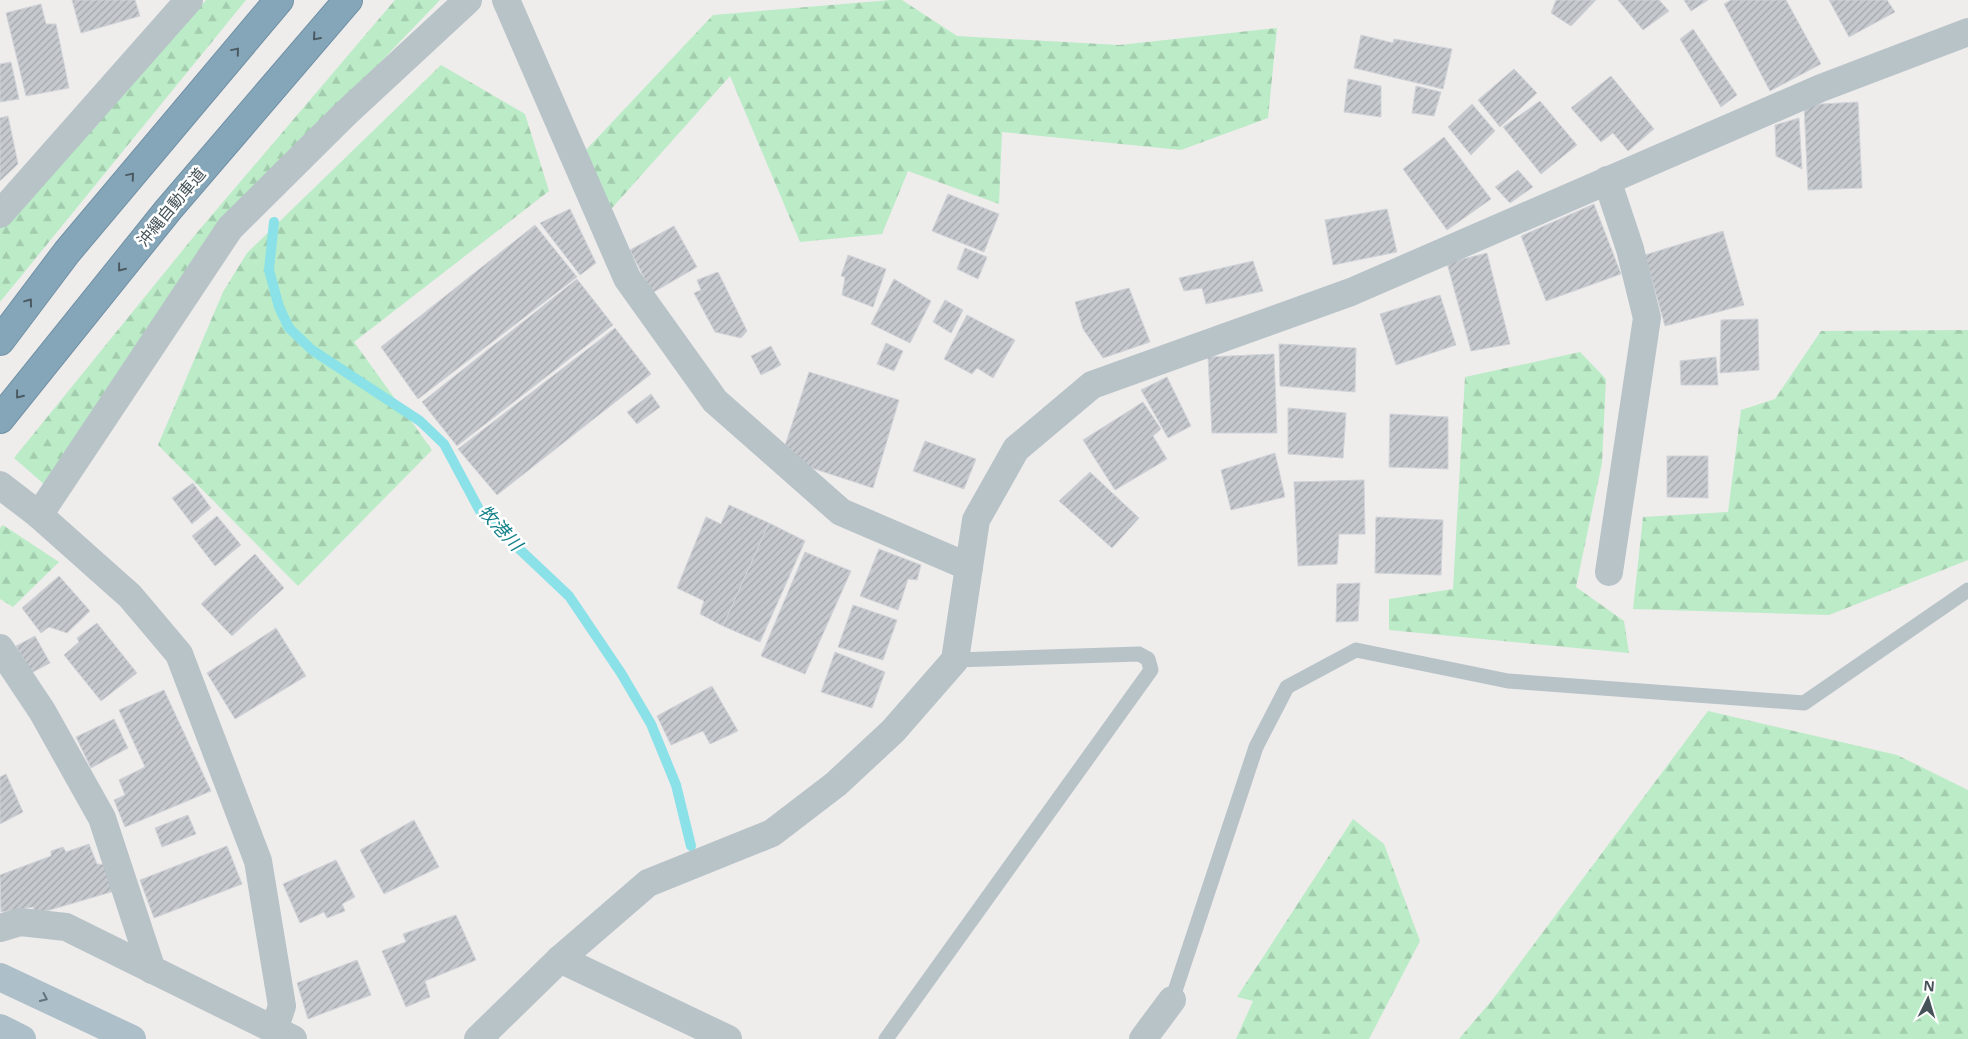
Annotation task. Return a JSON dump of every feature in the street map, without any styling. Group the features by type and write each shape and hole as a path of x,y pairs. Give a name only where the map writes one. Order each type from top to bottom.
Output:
{"highway":[{"path":"0,341 67,252 279,0"},
{"name":"沖縄自動車道","path":"0,419 168,210 348,0"}],"main road":[{"path":"0,977 132,1039"},
{"path":"0,1028 22,1039"}],"street":[{"path":"0,214 189,0"},
{"path":"0,928 20,922 66,927 284,1034 282,1006 258,861 179,654 130,596 19,500 230,228 345,114 468,0"},
{"path":"506,0 626,278 715,401 841,512 968,567"},
{"path":"478,1039 560,959 648,883 772,834 836,784 892,731 955,660 976,520 1016,449 1092,385 1351,292 1821,88 1968,32"},
{"path":"1607,180 1630,250 1647,318 1609,572"},
{"path":"0,648 42,711 102,818 152,970"},
{"path":"560,959 728,1039"},
{"path":"1143,1039 1172,1000"}],"lane":[{"path":"1172,1000 1256,747 1287,687 1356,650 1508,681 1804,704 1968,590"},
{"path":"886,1039 1151,670 1148,659 1139,654 955,660"}],"green space":[{"path":"206,0 246,0 0,302 0,226"},
{"path":"395,0 440,0 207,243 45,485 14,458 195,235"},
{"path":"902,0 957,36 1119,45 1277,28 1268,118 1181,150 1002,132 999,204 908,171 882,234 800,242 730,76 604,217 584,152 713,15"},
{"path":"441,65 525,114 549,191 354,342 432,450 298,586 158,445 223,292 247,253"},
{"path":"1968,330 1968,560 1829,615 1633,609 1643,517 1728,512 1741,410 1775,399 1821,331"},
{"path":"1580,352 1606,379 1602,463 1576,587 1624,621 1629,653 1389,630 1389,599 1453,589 1465,377"},
{"path":"3,525 59,562 13,607 0,599 0,528"},
{"path":"1708,711 1897,755 1968,790 1968,1039 1459,1039 1493,999"},
{"path":"1353,819 1384,844 1420,941 1369,1039 1236,1039 1253,1001 1237,997"}],"building":[{"path":"72,0 135,0 140,16 81,33"},
{"path":"1556,0 1596,0 1571,26 1551,13"},
{"path":"1618,0 1659,0 1669,11 1643,30"},
{"path":"1684,0 1708,0 1691,11"},
{"path":"1731,0 1786,0 1821,64 1770,91 1724,4"},
{"path":"1829,0 1887,0 1895,12 1849,37"},
{"path":"41,4 46,24 56,24 69,88 26,96 6,13"},
{"path":"1693,29 1737,95 1721,107 1680,39"},
{"path":"1361,35 1393,43 1394,39 1452,49 1443,89 1354,68"},
{"path":"11,62 19,99 0,102 0,64"},
{"path":"1514,69 1537,93 1500,127 1478,100"},
{"path":"1611,76 1654,129 1628,151 1613,133 1601,142 1571,108"},
{"path":"1348,79 1381,86 1381,117 1344,112"},
{"path":"1416,86 1441,92 1434,116 1412,113"},
{"path":"1540,101 1577,145 1541,174 1503,127"},
{"path":"1858,102 1862,188 1808,190 1804,105"},
{"path":"1472,104 1495,131 1471,155 1448,127"},
{"path":"8,116 18,164 0,181 0,118"},
{"path":"1799,118 1802,169 1776,156 1775,125"},
{"path":"1444,137 1491,199 1447,230 1403,169"},
{"path":"1518,170 1533,187 1510,203 1495,187"},
{"path":"948,194 999,214 984,252 932,231"},
{"path":"1594,204 1621,274 1546,301 1521,236"},
{"path":"570,209 596,263 580,275 540,223"},
{"path":"1387,209 1397,252 1333,265 1325,220"},
{"path":"535,225 577,277 418,399 381,347"},
{"path":"674,226 697,267 652,293 630,250"},
{"path":"1723,231 1744,305 1665,326 1645,255"},
{"path":"965,248 987,257 978,279 957,269"},
{"path":"1487,253 1510,344 1471,351 1447,263"},
{"path":"848,255 886,269 873,307 842,295 845,277 841,276"},
{"path":"1253,261 1263,291 1206,304 1202,288 1184,291 1179,278"},
{"path":"718,272 747,331 741,338 715,332 694,293 701,290 697,280"},
{"path":"577,279 613,325 457,446 422,402"},
{"path":"894,279 931,301 910,343 871,324"},
{"path":"1129,288 1150,342 1103,358 1083,329 1075,302"},
{"path":"1440,295 1456,345 1396,365 1380,314"},
{"path":"945,300 963,310 951,333 933,322"},
{"path":"967,315 1015,340 993,378 977,368 972,374 944,359"},
{"path":"1758,319 1759,370 1720,373 1721,320"},
{"path":"615,328 651,374 497,495 458,449"},
{"path":"886,343 903,351 894,371 877,364"},
{"path":"1279,344 1356,348 1355,392 1280,386"},
{"path":"771,346 781,365 761,375 751,356"},
{"path":"1274,354 1277,433 1212,433 1208,357"},
{"path":"1716,357 1718,385 1681,385 1680,361"},
{"path":"809,372 899,400 873,488 781,458"},
{"path":"1167,377 1191,426 1168,438 1141,390"},
{"path":"651,394 660,407 637,424 627,412"},
{"path":"1143,402 1161,429 1153,436 1167,459 1115,490 1083,440"},
{"path":"1288,408 1346,413 1343,458 1288,454"},
{"path":"1390,414 1448,417 1448,469 1389,467"},
{"path":"925,441 976,459 964,489 913,471"},
{"path":"1275,453 1285,497 1231,510 1221,470"},
{"path":"1667,456 1708,456 1708,498 1667,497"},
{"path":"1090,472 1139,518 1112,548 1059,501"},
{"path":"1364,480 1365,534 1339,534 1337,564 1298,566 1294,482"},
{"path":"193,483 211,508 192,524 172,498"},
{"path":"729,505 769,523 723,626 700,614 704,601 677,588 706,517 721,524"},
{"path":"217,516 241,545 215,566 192,536"},
{"path":"1376,517 1443,520 1441,575 1375,573"},
{"path":"769,523 805,541 760,642 723,626"},
{"path":"879,549 921,565 917,580 908,579 898,610 860,596"},
{"path":"805,552 851,571 805,674 761,656"},
{"path":"255,554 284,588 232,636 201,604"},
{"path":"59,576 90,611 67,633 49,627 41,633 22,608"},
{"path":"1360,583 1358,621 1336,622 1337,584"},
{"path":"853,605 897,620 883,660 838,647"},
{"path":"97,623 137,673 101,701 64,655 79,642 77,638"},
{"path":"276,628 306,676 235,719 207,673"},
{"path":"35,636 50,663 31,673 16,646"},
{"path":"835,652 885,672 872,708 821,692"},
{"path":"712,686 738,731 710,744 703,731 671,745 657,716"},
{"path":"164,690 211,791 125,827 114,800 125,795 119,780 145,767 119,710"},
{"path":"114,719 128,748 91,768 76,737"},
{"path":"6,774 23,812 0,824 0,777"},
{"path":"188,815 196,834 162,847 155,828"},
{"path":"414,820 439,867 384,894 360,850"},
{"path":"89,844 97,864 109,865 118,890 36,914 33,907 1,912 0,875 51,856 51,851 63,847 66,852"},
{"path":"227,846 242,884 154,918 140,880"},
{"path":"336,860 355,897 342,904 345,911 327,918 324,912 300,923 283,884"},
{"path":"456,915 476,960 425,981 430,997 406,1007 382,951 406,942 403,934"},
{"path":"357,960 371,995 308,1019 297,983"}],"waterway":[{"name":"牧港川","path":"274,222 269,270 279,307 289,328 312,350 420,421 444,444 481,513 569,596 621,673 651,724 676,785 691,846"}]}
